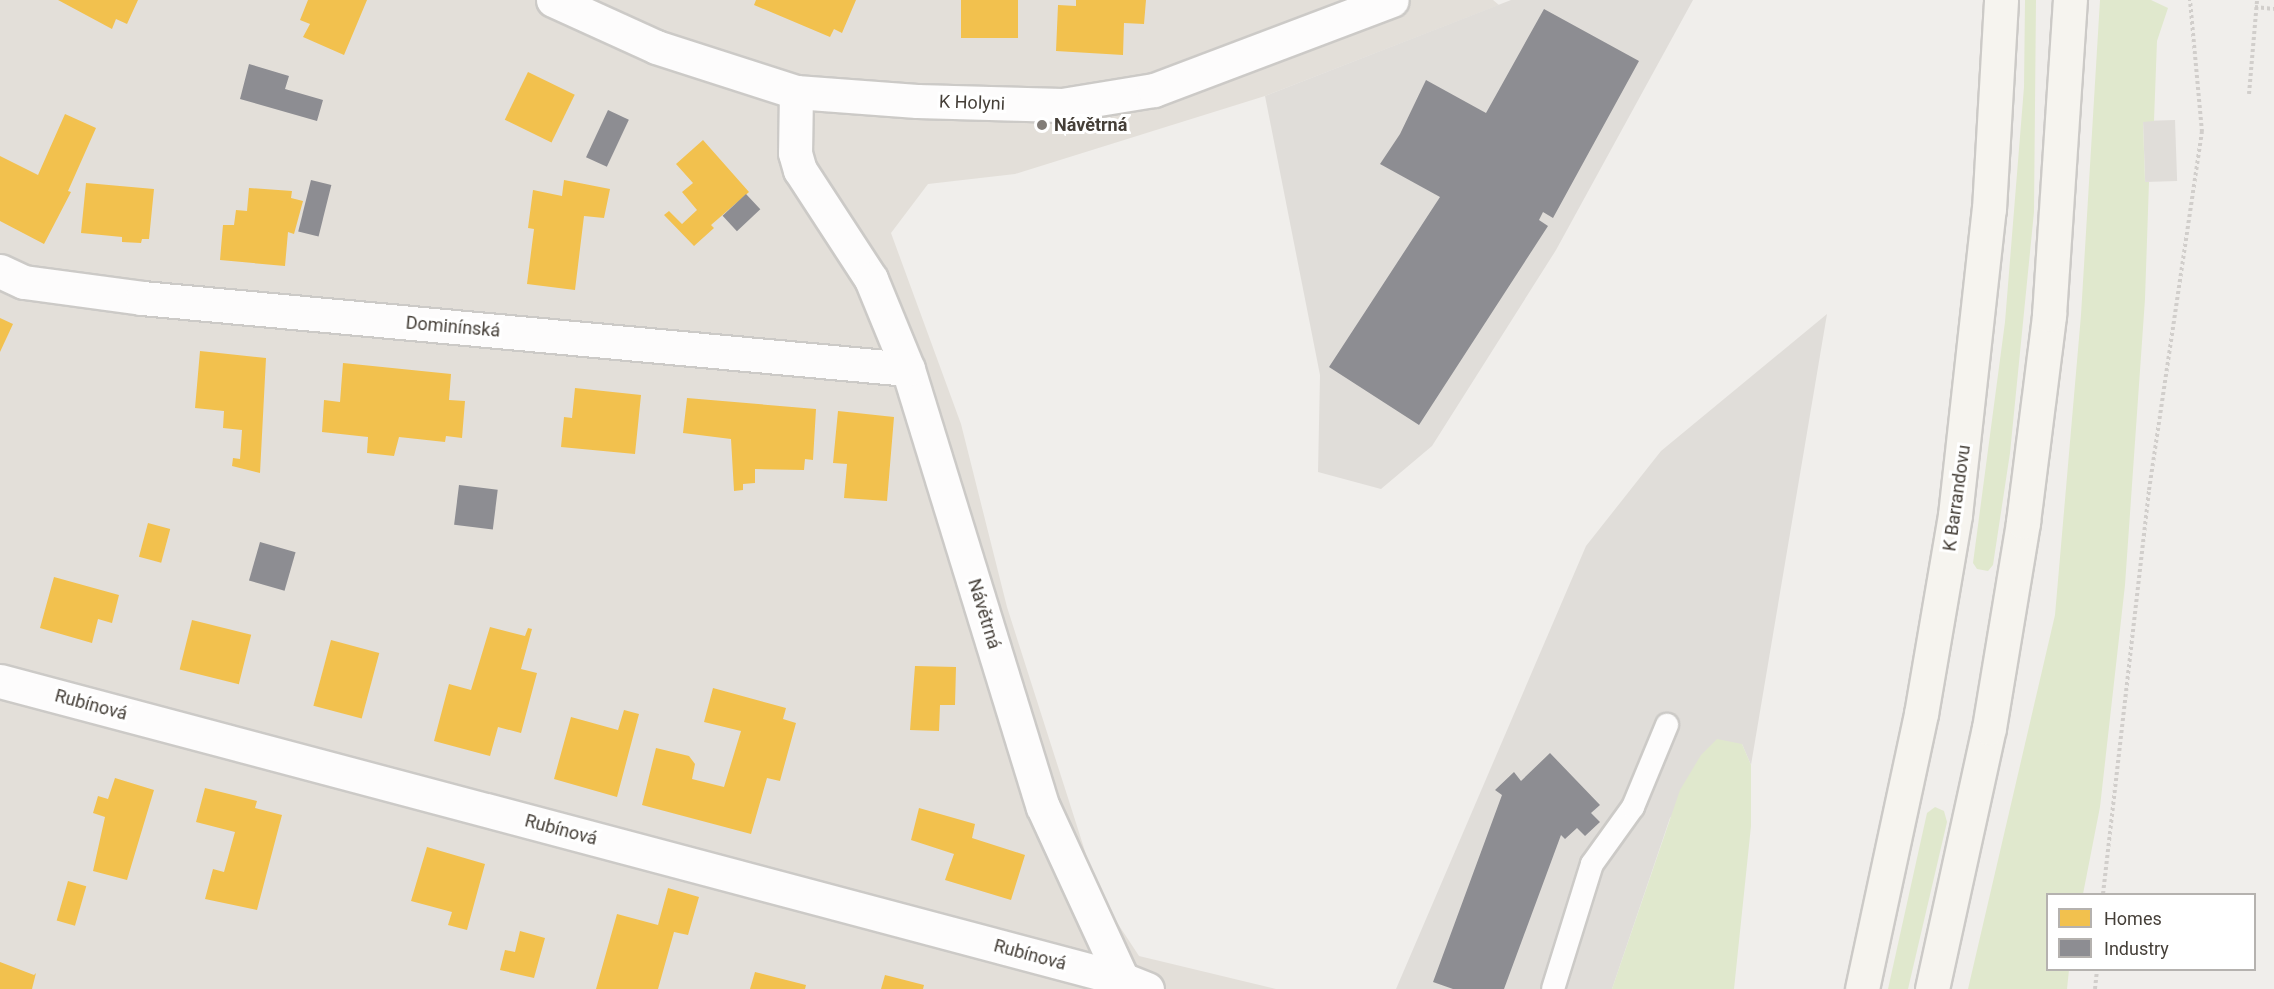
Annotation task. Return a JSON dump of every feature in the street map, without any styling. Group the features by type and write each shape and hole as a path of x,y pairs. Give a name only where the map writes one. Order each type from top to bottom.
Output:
{"main road":[{"name":"K Barrandovu","path":"1862,989 1917,737 1955,515 1989,209 2001,0"},
{"path":"1932,989 1982,763 2023,522 2049,315 2070,0"}],"street":[{"name":"K Holyni","path":"553,0 656,47 796,92 928,102 1062,105 1093,102 1183,80 1392,0"},
{"name":"Návětrná","path":"796,92 795,153 800,170 871,279 908,369 1043,807 1134,984"},
{"name":"Dominínská","path":"0,271 24,282 142,298 908,369"},
{"name":"Rubínová","path":"0,681 1134,984"}],"lane":[{"path":"1553,989 1592,864 1633,807 1667,726"}],"path":[{"path":"2103,893 2149,490 2202,132 2190,0"},
{"path":"2249,94 2257,0"},
{"path":"2255,7 2274,9"},
{"path":"2096,989 2097,971"}],"shaded area":[{"path":"0,0 1493,0 1499,5 1265,96 1015,174 928,184 891,233 961,424 1007,607 1099,895 1139,956 1276,989 0,989"},
{"path":"1511,0 1693,0 1556,250 1432,446 1381,489 1318,472 1320,375 1265,96"},
{"path":"2175,120 2177,181 2145,182 2143,121"},
{"path":"1827,314 1751,765 1742,744 1670,818 1612,989 1396,989 1586,546 1661,451"}],"green space":[{"path":"2025,0 2036,0 2034,212 2010,453 1993,565 1988,571 1977,569 1973,563 2005,322 2024,87"},
{"path":"2100,0 2151,0 2168,8 2157,41 2154,121 2143,122 2145,182 2149,182 2145,299 2125,585 2100,807 2083,893 2046,893 2046,971 2069,971 2067,989 1968,989 2055,615 2081,315"},
{"path":"1717,739 1742,744 1751,765 1751,826 1734,989 1612,989 1680,790 1701,755"},
{"path":"1935,807 1944,811 1947,822 1908,989 1888,989 1927,813"}],"building: Homes":[{"path":"58,0 138,0 127,24 116,19 112,29"},
{"path":"308,0 367,0 344,55 303,37 310,24 300,20"},
{"path":"756,0 856,0 842,33 834,29 830,37 754,5"},
{"path":"961,0 1018,0 1018,38 961,38"},
{"path":"1076,0 1146,0 1144,24 1124,23 1123,55 1056,51 1058,5 1076,6"},
{"path":"528,72 575,95 552,142 505,120"},
{"path":"65,114 96,128 68,191 71,192 44,244 0,221 0,156 38,175"},
{"path":"703,140 749,192 711,225 714,228 694,246 664,215 669,211 682,224 697,210 682,192 693,183 676,164"},
{"path":"564,180 610,189 604,218 584,216 575,290 527,284 534,229 528,228 533,190 562,196"},
{"path":"86,183 154,189 149,239 142,239 141,243 122,242 122,237 81,233"},
{"path":"249,188 292,191 291,198 303,201 294,234 288,232 285,266 220,260 223,225 234,225 236,210 247,211"},
{"path":"0,318 13,324 0,352"},
{"path":"200,351 266,358 260,473 232,466 233,458 240,459 242,430 223,428 224,411 195,408"},
{"path":"343,363 451,374 449,400 465,401 462,438 446,436 445,442 399,437 394,456 367,453 368,437 322,432 324,400 340,402"},
{"path":"575,388 641,395 635,454 561,447 564,417 572,418"},
{"path":"687,398 816,409 813,460 805,459 804,470 755,469 755,483 743,484 743,490 734,491 731,439 683,433"},
{"path":"838,411 894,417 887,501 844,498 847,464 833,463"},
{"path":"148,523 170,529 161,563 139,557"},
{"path":"54,577 119,595 112,623 98,619 92,643 40,628"},
{"path":"192,620 251,635 239,684 180,669"},
{"path":"490,627 525,636 528,628 532,629 521,669 537,673 521,733 498,727 490,756 434,741 449,684 471,690"},
{"path":"331,640 379,653 362,719 313,706"},
{"path":"915,666 956,667 955,705 940,705 939,731 910,730"},
{"path":"713,688 786,708 783,719 796,723 780,781 767,778 751,834 642,805 656,748 689,756 695,764 692,779 724,787 741,731 704,722"},
{"path":"624,710 639,714 617,797 554,779 571,717 618,730"},
{"path":"115,778 154,790 127,880 93,871 105,817 93,813 98,796 108,799"},
{"path":"205,788 257,801 255,808 282,815 257,910 205,899 213,869 224,872 235,832 196,822"},
{"path":"919,808 975,824 972,838 1025,855 1011,900 945,880 954,854 911,840"},
{"path":"427,847 485,864 467,930 448,925 452,912 411,901"},
{"path":"68,881 86,886 75,926 57,920"},
{"path":"668,888 699,897 688,935 674,932 658,989 596,989 617,914 658,925"},
{"path":"520,931 545,938 534,978 500,970 505,950 515,952"},
{"path":"0,962 34,975 36,973 32,989 0,989"},
{"path":"755,972 806,985 805,989 750,989"},
{"path":"885,975 924,985 923,989 881,989"}],"building: Industry":[{"path":"1544,9 1639,61 1553,218 1543,212 1539,220 1548,226 1419,425 1329,367 1440,197 1380,164 1400,134 1426,80 1486,113"},
{"path":"249,64 289,76 285,89 323,100 317,121 240,99"},
{"path":"608,110 629,120 607,167 586,157"},
{"path":"311,180 331,185 319,237 298,231"},
{"path":"746,194 760,209 737,231 723,216"},
{"path":"459,485 498,490 493,529 454,525"},
{"path":"260,542 296,552 285,591 249,580"},
{"path":"1550,753 1600,805 1591,813 1600,822 1585,836 1577,828 1565,839 1561,835 1504,989 1453,989 1433,982 1502,795 1495,790 1514,772 1521,781"}],"place":[{"name":"Návětrná","path":"1042,125"}]}
